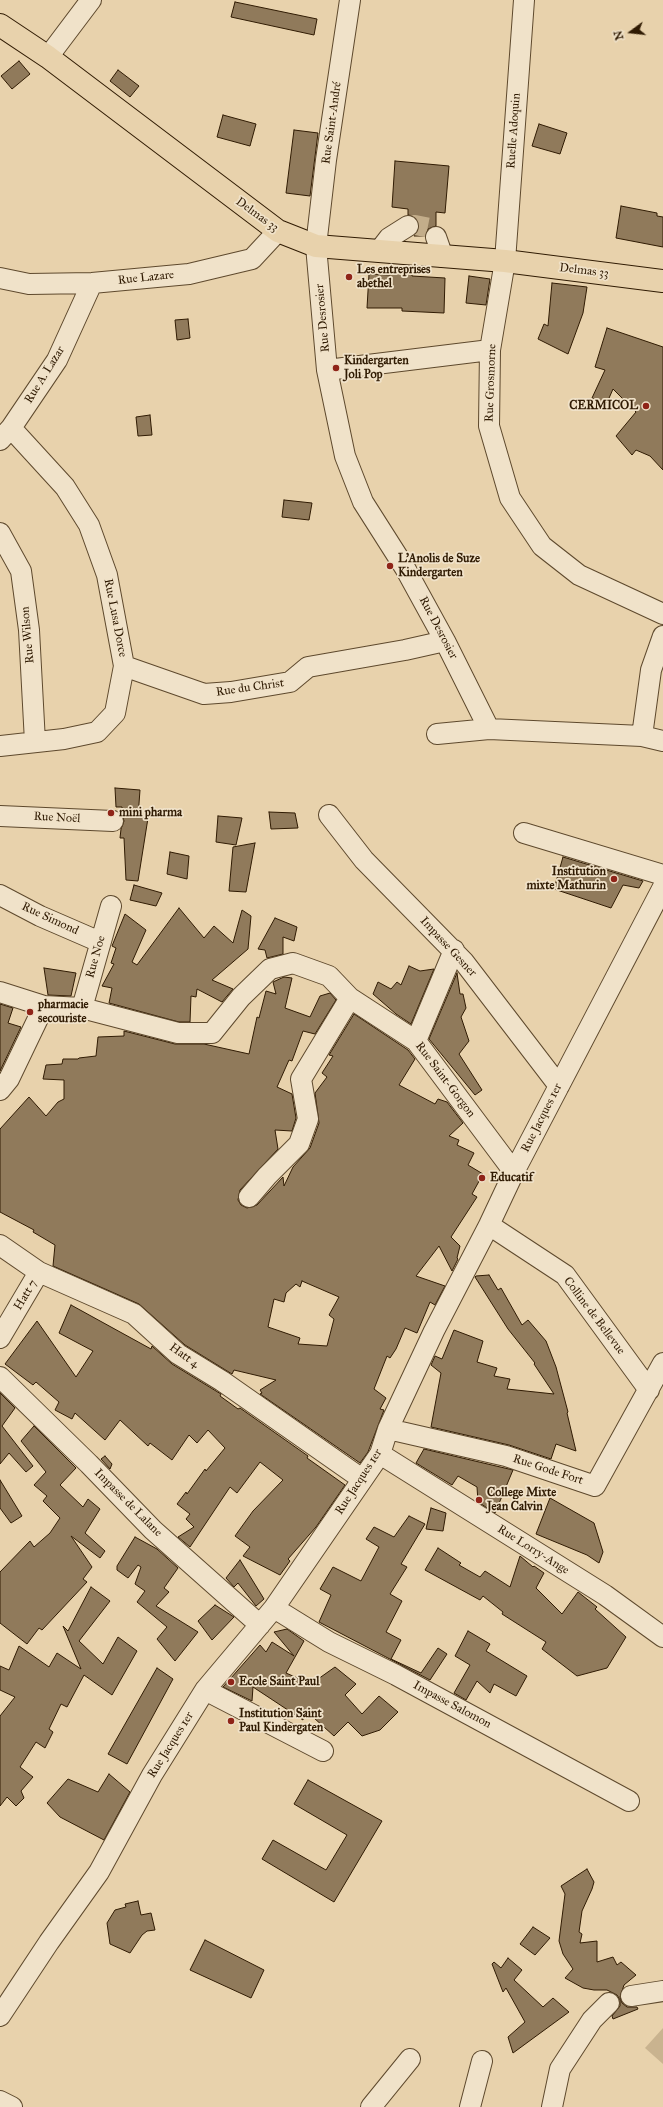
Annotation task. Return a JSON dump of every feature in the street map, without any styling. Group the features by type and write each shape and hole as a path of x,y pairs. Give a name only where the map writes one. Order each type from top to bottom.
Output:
{"main road":[{"name":"Delmas 33","path":"0,25 48,57 278,231 316,246 506,261 663,281"}],"street":[{"path":"48,57 92,0"},
{"name":"Rue Saint-André","path":"316,246 326,160 350,0"},
{"name":"Ruelle Adoquin","path":"506,261 524,0"},
{"path":"379,251 389,238 408,226"},
{"name":"Rue Lazare","path":"0,278 29,284 92,283 189,274 252,259 278,231"},
{"path":"436,237 443,257"},
{"name":"Rue Desrosier","path":"316,246 328,370 345,456 363,502 405,568 445,641 489,729"},
{"name":"Rue Grosmorne","path":"506,261 490,350 489,426 510,498 542,546 579,575 663,614"},
{"name":"Rue A. Lazar","path":"6,434 57,360 92,283"},
{"path":"328,370 490,350"},
{"name":"Rue Lusa Dorce","path":"0,746 64,739 97,732 115,714 124,666 107,576 88,525 64,487 6,434"},
{"name":"Rue Wilson","path":"0,533 21,571 28,630 35,742"},
{"path":"642,736 651,670 663,636"},
{"name":"Rue du Christ","path":"124,666 204,694 231,692 290,682 308,666 405,650 445,641"},
{"path":"437,734 489,729 642,736 663,741"},
{"name":"Impasse Gesner","path":"329,815 364,860 454,950 559,1086"},
{"name":"Rue Noël","path":"0,816 113,821"},
{"path":"524,833 663,875"},
{"name":"Rue Jacques 1er","path":"1,2014 99,1872 152,1775 205,1690 274,1608 380,1454 388,1429 434,1331 490,1225 514,1172 663,887"},
{"name":"Rue Simond","path":"0,894 40,916 100,942"},
{"name":"Rue Noe","path":"82,1008 111,906"},
{"path":"416,1041 454,950"},
{"name":"Rue Saint-Gorgon","path":"0,992 44,1006 82,1008 178,1033 212,1032 241,997 270,969 293,963 329,976 350,998 416,1041 514,1172"},
{"path":"249,1197 267,1176 299,1144 308,1119 302,1079 350,998"},
{"path":"0,1090 9,1079 44,1006"},
{"name":"Colline de Bellevue","path":"490,1225 565,1275 649,1390"},
{"name":"Hatt 4","path":"0,1245 39,1272 134,1314 178,1354 222,1381 362,1479"},
{"name":"Hatt 7","path":"0,1338 39,1272"},
{"name":"Rue Gode Fort","path":"388,1429 506,1456 596,1486 663,1363"},
{"name":"Impasse de Lalane","path":"0,1377 89,1464 153,1530 260,1625"},
{"name":"Rue Lorry-Ange","path":"380,1454 605,1595 663,1637"},
{"name":"Impasse Salomon","path":"274,1608 329,1642 396,1675 630,1801"},
{"path":"205,1690 323,1751"},
{"path":"631,1996 663,1991"},
{"path":"552,2107 560,2068 592,2020 609,2003"},
{"path":"371,2107 410,2059"},
{"path":"470,2107 482,2061"},
{"path":"0,2101 12,2107"}],"shaded area":[{"path":"663,2028 663,2064 645,2048"}],"building":[{"path":"235,2 317,19 314,35 231,17"},
{"path":"19,61 30,74 12,89 1,76"},
{"path":"118,70 139,86 130,97 110,81"},
{"path":"223,115 256,124 250,146 217,137"},
{"path":"539,124 567,133 560,154 532,146"},
{"path":"294,130 318,133 310,196 286,193"},
{"path":"395,161 449,166 445,213 436,212 436,226 428,229 425,236 414,236 418,231 419,225 414,216 408,215 408,209 392,207"},
{"path":"621,206 657,213 657,216 663,217 663,247 616,238"},
{"path":"390,273 412,273 412,276 445,278 444,313 402,311 402,308 367,308 369,274 390,275"},
{"path":"469,276 490,279 486,305 466,303"},
{"path":"552,283 587,287 583,313 568,354 538,339 544,324 548,326"},
{"path":"188,319 190,338 177,340 175,320"},
{"path":"607,328 663,347 663,470 650,456 636,450 632,455 616,436 636,412 613,389 606,405 592,398 605,370 595,367"},
{"path":"150,415 152,435 138,436 136,417"},
{"path":"284,500 312,503 309,520 282,517"},
{"path":"115,788 140,790 138,817 148,818 138,881 126,880 124,838 120,838 124,821 122,807 116,807"},
{"path":"269,812 295,813 298,828 271,829"},
{"path":"218,816 242,818 236,845 216,842"},
{"path":"255,843 246,892 229,891 233,847"},
{"path":"170,852 189,856 187,879 167,874"},
{"path":"563,857 643,881 639,888 623,885 611,908 554,889"},
{"path":"134,885 162,893 156,906 130,900"},
{"path":"179,908 204,938 214,926 233,943 242,910 251,916 248,949 212,980 233,989 222,1002 197,989 196,997 191,996 190,1022 179,1022 109,1003 112,988 102,986 114,964 111,963 116,948 112,946 125,914 146,930 132,962 137,965"},
{"path":"275,918 297,927 294,941 283,937 283,954 267,958 265,950 258,949"},
{"path":"409,966 420,971 434,969 411,1024 396,1014 373,994 378,982 391,989 397,982 401,985"},
{"path":"44,968 76,973 71,996 48,995"},
{"path":"457,973 460,994 463,994 466,1008 461,1017 469,1041 459,1054 482,1090 475,1095 429,1039"},
{"path":"284,977 292,978 285,1008 310,1017 320,996 330,993 336,1000 315,1034 303,1031 292,1061 289,1060 277,1087 292,1094 296,1118 292,1131 275,1130 278,1149 240,1190 238,1200 241,1205 247,1208 257,1205 283,1177 284,1186 293,1167 310,1148 319,1123 315,1093 327,1077 322,1073 333,1056 329,1055 354,1014 408,1050 415,1059 399,1085 435,1104 438,1099 447,1102 463,1123 449,1136 459,1140 457,1145 474,1153 468,1165 483,1174 472,1194 477,1197 451,1237 460,1246 458,1259 452,1271 439,1246 416,1276 445,1286 435,1305 430,1302 417,1333 405,1328 396,1349 390,1358 387,1356 374,1389 386,1398 380,1409 384,1410 368,1452 360,1463 260,1394 262,1393 260,1390 276,1380 234,1370 232,1374 185,1345 139,1304 53,1266 55,1245 33,1232 34,1230 0,1212 0,1129 29,1097 46,1116 58,1102 64,1099 64,1080 43,1079 46,1065 62,1064 63,1059 78,1059 96,1056 98,1037 124,1036 124,1031 175,1044 204,1044 249,1054 257,1017 259,1018 266,991 276,994 273,982","holes":["302,1281 339,1297 329,1315 334,1319 327,1346 298,1344 300,1338 268,1327 274,1299 284,1302 286,1293 296,1284 300,1287"]},
{"path":"0,1004 13,1008 8,1023 21,1027 0,1071"},
{"path":"489,1275 498,1290 501,1288 522,1325 528,1320 546,1341 556,1367 568,1412 576,1451 556,1444 551,1459 509,1445 431,1427 441,1373 431,1365 435,1356 442,1359 454,1330 483,1341 477,1362 497,1368 494,1376 510,1379 507,1389 554,1394 534,1364 535,1363 508,1329 475,1277"},
{"path":"71,1305 151,1349 152,1346 172,1364 221,1394 220,1396 238,1409 240,1408 308,1456 307,1458 345,1485 316,1527 288,1559 290,1561 280,1575 243,1556 250,1547 235,1536 253,1511 283,1480 260,1462 237,1493 230,1487 190,1547 178,1537 194,1527 186,1519 190,1514 177,1504 186,1492 187,1494 205,1469 206,1471 225,1448 208,1430 197,1443 189,1435 172,1460 150,1443 148,1446 120,1420 105,1440 75,1413 72,1419 55,1410 59,1402 36,1382 33,1385 5,1364 37,1321 76,1377 93,1351 59,1333"},
{"path":"0,1393 15,1408 2,1426 33,1466 26,1472 9,1453 0,1464"},
{"path":"34,1426 76,1468 60,1485 83,1507 88,1499 100,1509 85,1533 105,1551 100,1558 71,1536 92,1567 83,1579 87,1582 42,1630 39,1628 27,1644 0,1623 0,1572 30,1541 34,1547 50,1533 60,1518 43,1501 47,1496 34,1485 46,1472 21,1441"},
{"path":"424,1449 513,1470 495,1513 478,1502 477,1487 458,1476 452,1485 416,1463"},
{"path":"105,1456 112,1464 110,1469 101,1459"},
{"path":"0,1480 22,1516 11,1523 0,1508"},
{"path":"550,1498 594,1523 603,1552 599,1563 587,1555 536,1534"},
{"path":"431,1508 446,1513 443,1531 426,1529"},
{"path":"409,1516 425,1524 401,1564 407,1567 390,1594 402,1601 386,1632 401,1640 391,1659 421,1673 438,1648 447,1654 430,1680 319,1622 331,1595 320,1589 333,1567 361,1581 379,1547 366,1539 374,1527 394,1537"},
{"path":"135,1537 157,1549 178,1568 164,1588 169,1592 156,1606 198,1632 175,1661 157,1639 167,1627 137,1602 145,1591 135,1584 141,1567 138,1565 128,1578 117,1570 117,1566"},
{"path":"438,1548 461,1563 459,1565 480,1577 485,1571 510,1587 520,1556 533,1567 534,1566 544,1573 536,1588 562,1614 578,1592 597,1607 595,1609 626,1637 607,1668 577,1676 542,1649 546,1642 502,1614 503,1612 483,1596 480,1600 425,1570"},
{"path":"240,1560 264,1599 256,1606 238,1583 234,1587 226,1578"},
{"path":"91,1587 110,1601 79,1641 103,1664 118,1637 137,1651 112,1695 84,1675 67,1707 61,1704 49,1729 53,1732 45,1748 36,1742 20,1767 33,1777 21,1791 24,1798 16,1806 7,1797 0,1806 0,1716 15,1697 0,1690 0,1666 9,1670 19,1646 49,1667 57,1653 81,1669 63,1626 68,1631"},
{"path":"215,1605 234,1617 212,1640 198,1621"},
{"path":"287,1629 304,1641 286,1673 311,1684 335,1667 356,1684 345,1695 362,1714 379,1696 398,1712 380,1730 362,1736 348,1722 334,1736 304,1709 303,1720 253,1687 252,1701 223,1687 260,1645 266,1652 272,1642 294,1656 274,1632"},
{"path":"468,1631 490,1644 486,1651 527,1676 516,1696 494,1684 490,1693 477,1681 466,1700 454,1693 470,1665 455,1656"},
{"path":"157,1668 173,1679 127,1764 108,1754"},
{"path":"109,1774 130,1792 104,1840 60,1817 47,1803 68,1779 98,1792"},
{"path":"308,1780 382,1821 334,1902 262,1859 273,1840 326,1870 347,1835 294,1804"},
{"path":"587,1869 594,1882 582,1911 579,1932 582,1934 580,1943 597,1941 597,1962 613,1957 617,1965 621,1962 636,1975 624,1985 620,1997 622,2003 627,2007 637,2007 638,2009 613,2019 612,2016 620,2006 620,2000 617,1995 607,1990 583,1988 565,1978 573,1969 563,1954 559,1941 565,1894 561,1886"},
{"path":"138,1901 141,1915 151,1913 155,1930 147,1931 142,1935 130,1953 110,1944 107,1923 115,1910 126,1907 125,1904"},
{"path":"533,1927 550,1938 535,1955 520,1944"},
{"path":"205,1940 264,1970 251,1998 190,1970"},
{"path":"508,1958 522,1970 514,1980 543,2007 553,1998 569,2012 513,2053 508,2037 525,2022 506,1988 503,1992 492,1964 494,1962 501,1968"}],"tunnel":[{"path":"408,226 415,225 430,228 436,237"}],"place":[{"name":"Les entreprises abethel","path":"349,277"},
{"name":"Kindergarten Joli Pop","path":"336,368"},
{"name":"CERMICOL","path":"646,406"},
{"name":"L'Anolis de Suze Kindergarten","path":"390,566"},
{"name":"mini pharma","path":"111,813"},
{"name":"Institution mixte Mathurin","path":"614,879"},
{"name":"pharmacie secouriste","path":"30,1012"},
{"name":"Educatif","path":"482,1178"},
{"name":"College Mixte Jean Calvin","path":"479,1500"},
{"name":"Ecole Saint Paul","path":"231,1682"},
{"name":"Institution Saint Paul Kindergaten","path":"231,1721"}]}
